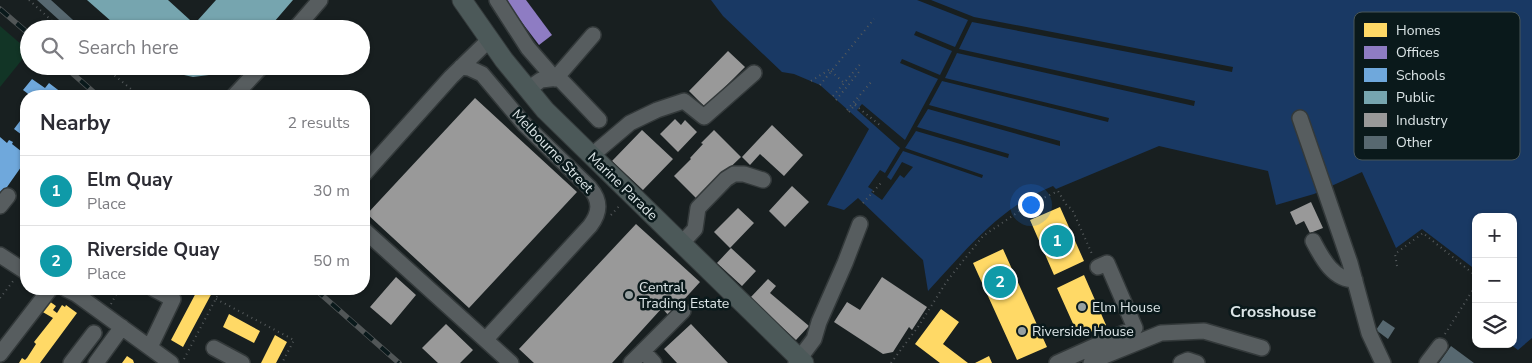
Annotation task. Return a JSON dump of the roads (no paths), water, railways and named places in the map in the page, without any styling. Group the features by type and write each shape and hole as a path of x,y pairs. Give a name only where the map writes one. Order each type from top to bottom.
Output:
{"main road":[{"name":"Marine Parade","path":"462,0 489,40 546,110 800,362"}],"street":[{"path":"303,20 320,0"},
{"path":"497,0 528,48 555,79"},
{"path":"555,79 593,35"},
{"path":"370,167 461,67 489,40"},
{"name":"Melbourne Street","path":"461,67 482,74 524,124 590,188 598,201 596,218 486,339"},
{"path":"591,156 630,123 657,110 684,101 704,117 754,72"},
{"path":"240,90 254,75"},
{"path":"528,88 541,80 559,78 599,120"},
{"path":"1300,118 1355,280 1369,332 1384,363"},
{"path":"682,243 695,229 698,208 708,195 726,179 734,174 744,174 763,180"},
{"path":"800,362 814,339 819,322 846,263 860,224"},
{"path":"370,235 511,363"},
{"path":"1312,242 1330,268 1349,280 1355,280"},
{"path":"0,255 20,268"},
{"path":"1057,363 1135,328 1107,263 1098,267"},
{"path":"0,354 45,295"},
{"path":"80,295 171,363"},
{"path":"150,347 173,299 165,295"},
{"path":"631,363 683,311"},
{"path":"81,350 96,362 122,327"},
{"path":"1091,363 1092,361 1119,357 1161,333 1204,331 1262,348"},
{"path":"71,363 94,332"},
{"path":"1427,363 1440,346"},
{"path":"214,348 242,363"},
{"path":"643,351 654,363"},
{"path":"1181,363 1188,360 1197,363"}],"water":[{"path":"711,0 1532,0 1532,338 1518,350 1515,348 1517,348 1517,213 1472,213 1472,267 1422,229 1396,248 1362,172 1314,194 1276,205 1268,171 1159,146 1056,189 1053,186 1017,205 1000,217 970,245 928,291 923,260 858,198 844,210 827,205 869,129 820,85 794,74 782,72 723,16"}],"railway":[{"path":"0,9 20,26"},
{"path":"74,75 91,90"},
{"path":"322,295 399,363"}],"place":[{"name":"Elm Quay","path":"1057,241"},
{"name":"Riverside Quay","path":"1000,282"},
{"name":"Central Trading Estate","path":"629,295"},
{"name":"Elm House","path":"1082,307"},
{"name":"Riverside House","path":"1022,331"}],"district":[{"name":"Crosshouse","path":"1273,311"}]}
